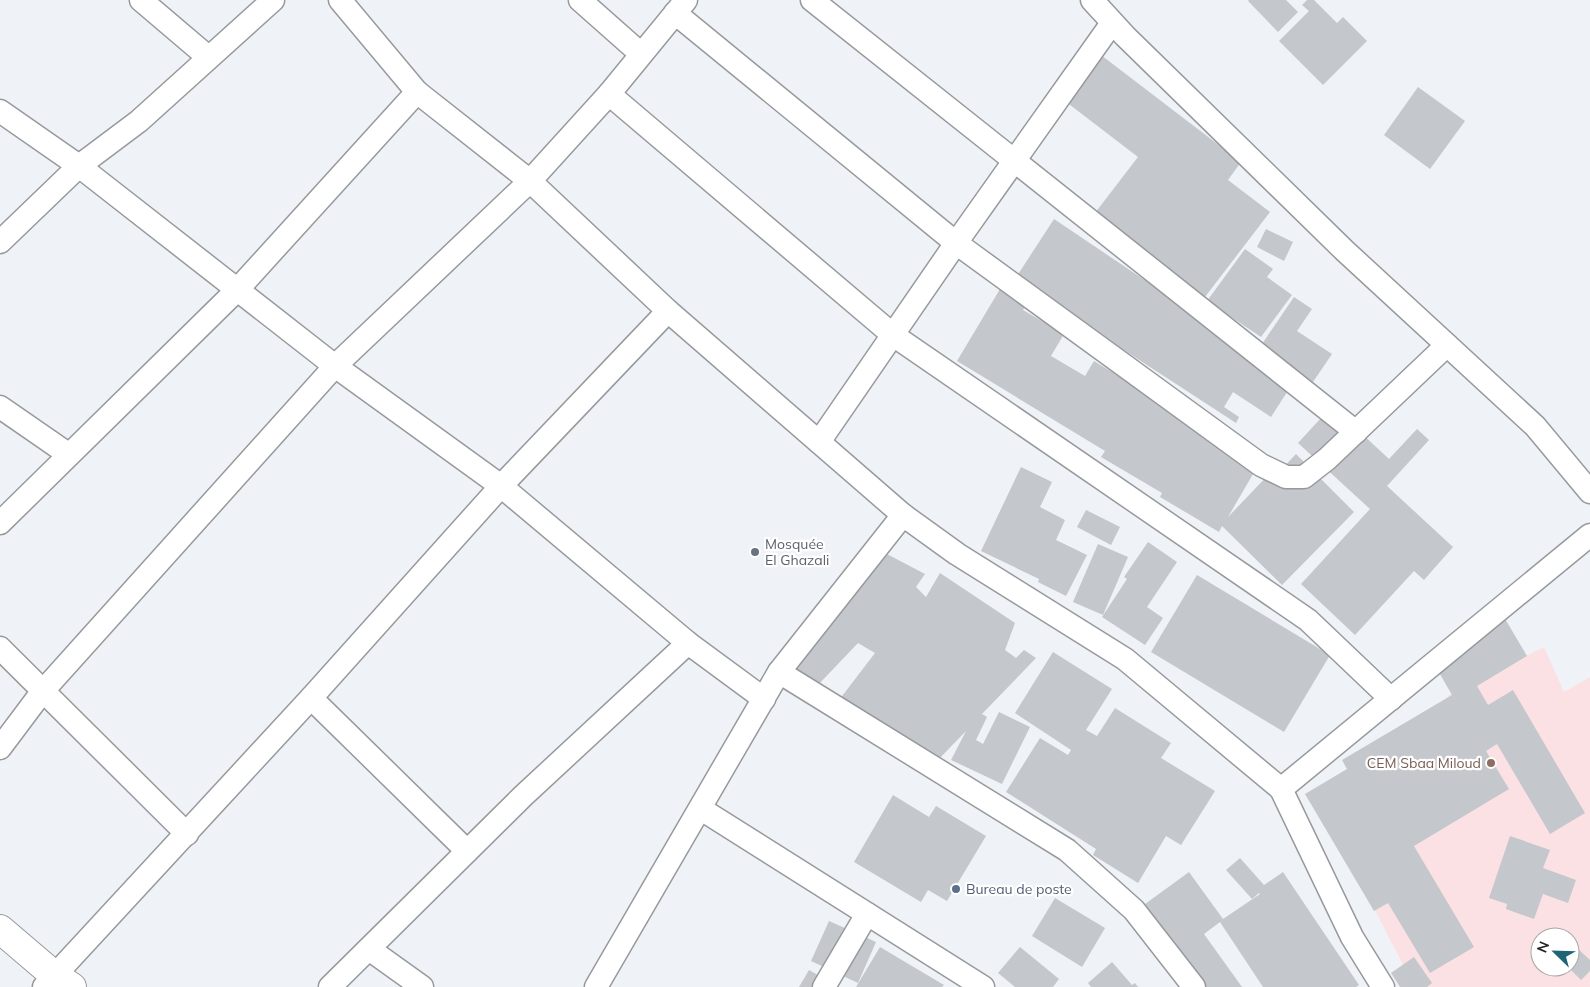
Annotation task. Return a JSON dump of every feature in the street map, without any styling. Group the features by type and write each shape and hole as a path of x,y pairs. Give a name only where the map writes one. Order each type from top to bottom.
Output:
{"street":[{"path":"141,0 208,57"},
{"path":"0,242 79,166 139,121 273,0"},
{"path":"340,0 417,92 530,181 668,311 903,515 956,554 1125,659 1281,789 1352,937 1383,987"},
{"path":"580,0 641,54"},
{"path":"812,0 1356,432"},
{"path":"1092,0 1112,23 1345,251 1536,426 1590,492"},
{"path":"0,748 42,692 335,366 530,181 609,94 680,6 956,243 1261,465 1286,478 1304,477 1327,459 1447,345"},
{"path":"819,442 956,243 1112,23"},
{"path":"0,523 68,454 237,290 417,92"},
{"path":"609,94 893,335 1308,620 1391,699"},
{"path":"0,111 79,166 335,366 502,486 688,643 764,699"},
{"path":"0,929 57,983 187,834 502,486 668,311"},
{"path":"0,407 68,454"},
{"path":"596,987 779,672 903,515"},
{"path":"1281,789 1590,535"},
{"path":"330,987 467,851 688,643"},
{"path":"0,648 42,692 187,834"},
{"path":"779,672 1067,850 1134,910 1194,987"},
{"path":"311,698 467,851"},
{"path":"701,809 983,987"},
{"path":"824,987 868,914"},
{"path":"368,949 422,987"}],"shaded area":[{"name":"CEM Sbaa Miloud","path":"1544,647 1564,692 1590,677 1590,987 1414,987 1335,831 1449,695"}],"building":[{"path":"1249,0 1286,0 1298,12 1278,32"},
{"path":"1307,0 1314,0 1337,23 1343,17 1367,41 1323,85 1279,41 1309,11 1302,5"},
{"path":"1097,52 1241,162 1228,180 1270,212 1205,297 1095,213 1138,157 1061,98"},
{"path":"1418,87 1465,121 1430,169 1384,135"},
{"path":"1054,219 1256,355 1251,364 1289,389 1271,417 1233,392 1224,407 1239,417 1236,423 1015,279"},
{"path":"1266,229 1293,242 1284,261 1257,247"},
{"path":"1245,249 1273,269 1267,277 1292,295 1261,337 1207,301"},
{"path":"1000,289 1026,305 1023,310 1064,334 1051,356 1085,376 1094,361 1260,462 1228,517 1274,469 1278,473 1296,454 1354,512 1282,585 1222,526 1219,532 1160,497 1162,493 1101,457 1105,451 957,361"},
{"path":"1294,297 1312,309 1297,331 1332,354 1313,382 1260,347"},
{"path":"1332,406 1389,459 1417,429 1429,440 1387,486 1453,547 1424,580 1414,571 1355,635 1301,584 1370,509 1298,443"},
{"path":"1021,467 1052,482 1040,507 1065,520 1056,540 1087,555 1066,596 1038,582 1039,579 981,551"},
{"path":"1086,510 1120,527 1111,545 1077,527"},
{"path":"1148,542 1177,562 1147,607 1163,618 1145,645 1102,617 1127,579 1124,577"},
{"path":"1098,544 1128,557 1103,615 1073,602"},
{"path":"883,552 925,574 916,587 926,597 940,573 1015,623 1005,650 1016,658 1024,650 1036,658 982,714 987,717 976,740 983,744 999,712 1030,727 1002,784 951,760 966,731 937,761 836,704 875,653 858,643 818,685 792,667"},
{"path":"1197,575 1330,655 1284,732 1151,652"},
{"path":"1501,612 1527,656 1477,686 1488,705 1513,690 1585,813 1550,834 1497,744 1486,751 1509,789 1414,846 1474,947 1430,973 1388,903 1374,911 1305,794 1347,769 1342,760 1452,695 1429,655"},
{"path":"1053,652 1112,689 1086,730 1097,736 1115,708 1171,743 1161,758 1215,791 1181,845 1166,836 1138,883 1093,855 1096,849 1006,792 1040,738 1068,755 1071,750 1015,713"},
{"path":"893,795 929,817 936,806 986,836 947,901 928,890 921,902 854,862"},
{"path":"1510,836 1550,850 1543,868 1576,880 1568,903 1543,894 1534,919 1506,909 1507,904 1489,898"},
{"path":"1240,858 1264,885 1283,872 1359,985 1356,987 1263,987 1220,922 1204,934 1242,987 1198,987 1141,907 1189,872 1223,919 1260,894 1252,899 1226,870"},
{"path":"1055,898 1105,928 1082,967 1032,936"},
{"path":"829,921 876,942 858,983 811,961"},
{"path":"880,947 944,985 942,987 856,987"},
{"path":"1020,947 1059,979 1053,987 1015,987 998,973"},
{"path":"1580,951 1590,960 1590,971 1581,980 1578,977 1580,977"},
{"path":"1414,957 1432,983 1427,987 1400,987 1391,973"},
{"path":"1112,962 1132,985 1135,983 1138,987 1091,987 1088,983"},
{"path":"809,970 839,987 799,987"}],"place":[{"name":"Mosquée El Ghazali","path":"755,552"},
{"name":"CEM Sbaa Miloud","path":"1491,763"},
{"name":"Bureau de poste","path":"956,889"}]}
